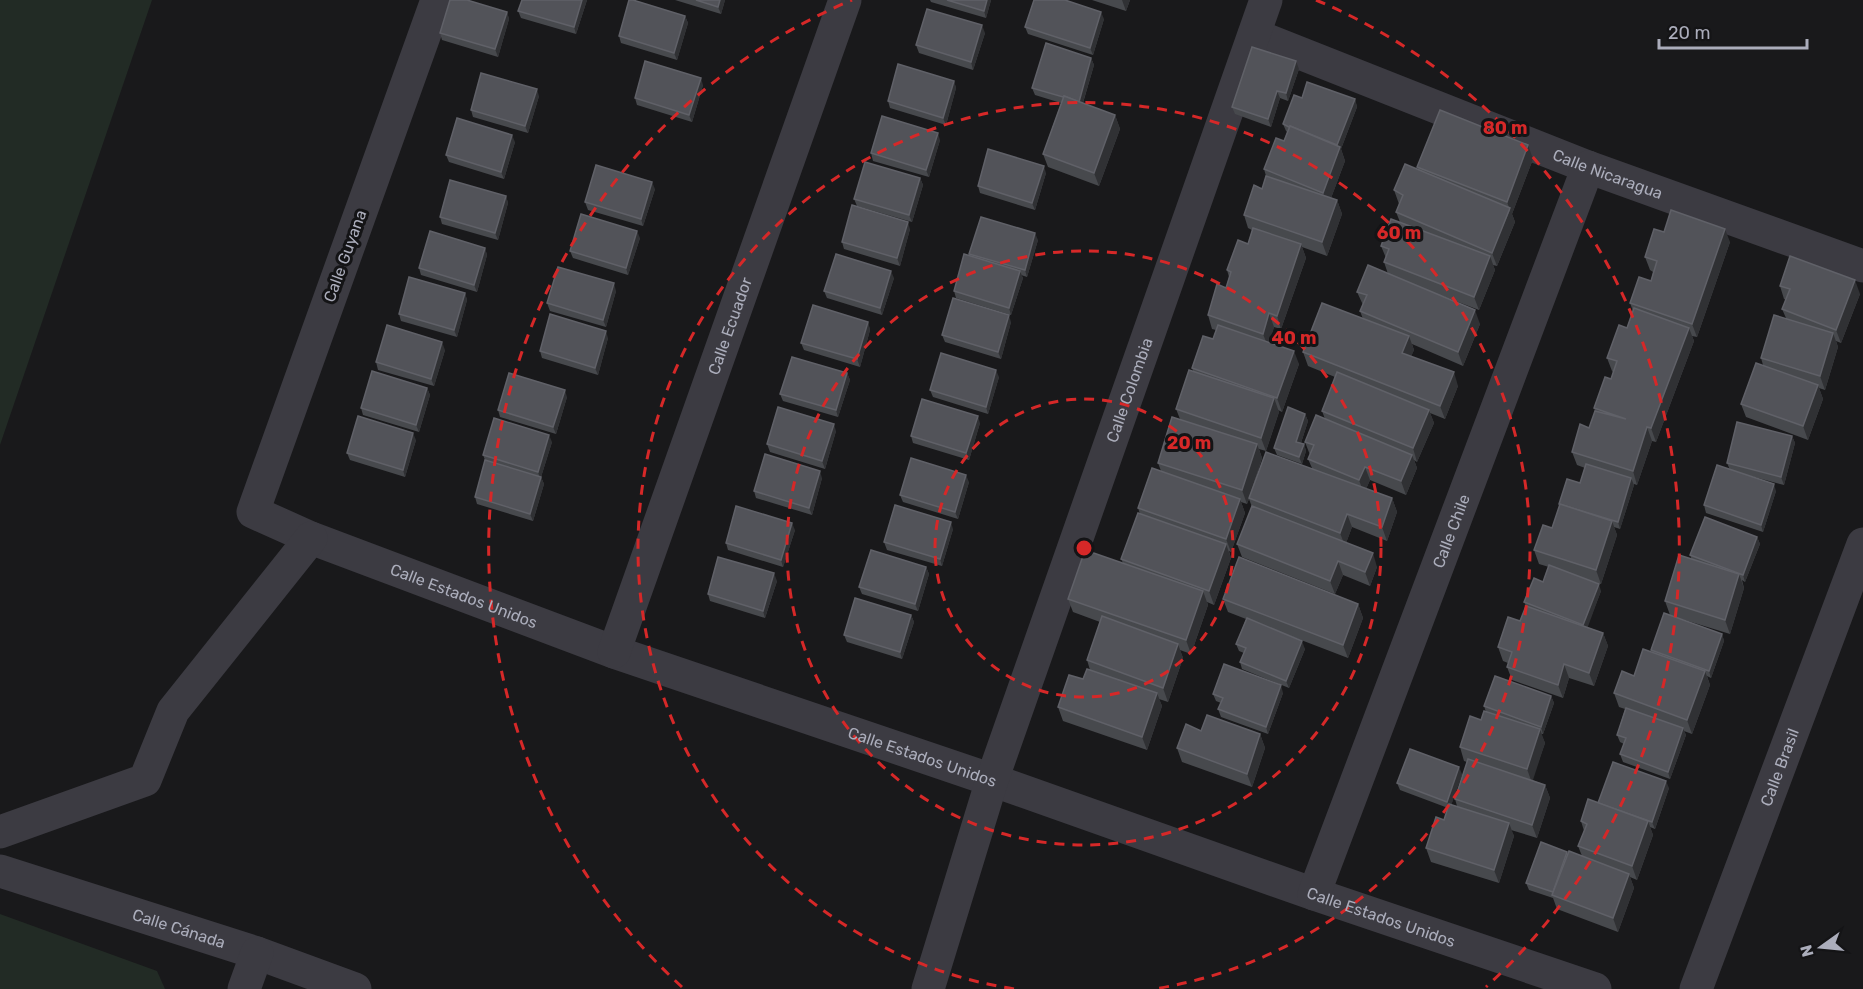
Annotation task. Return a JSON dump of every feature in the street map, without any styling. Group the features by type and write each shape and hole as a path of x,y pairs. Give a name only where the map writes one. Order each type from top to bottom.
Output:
{"street":[{"name":"Calle Guyana","path":"253,512 437,0"},
{"name":"Calle Ecuador","path":"614,652 844,0"},
{"name":"Calle Colombia","path":"928,989 992,780 1266,0"},
{"name":"Calle Nicaragua","path":"1254,35 1588,167 1863,266"},
{"name":"Calle Chile","path":"1314,894 1588,167"},
{"name":"Calle Estados Unidos","path":"253,512 311,538 614,652 1595,989"},
{"path":"0,832 145,780 173,711 311,538"},
{"name":"Calle Brasil","path":"1696,989 1863,544"},
{"name":"Calle Cánada","path":"0,871 257,953 355,989"},
{"path":"244,989 257,953"}],"shaded area":[{"path":"0,0 152,0 0,445"},
{"path":"0,914 157,971 165,989 0,989"}],"building":[{"path":"450,0 467,0 507,12 495,49 440,33"},
{"path":"522,0 582,0 574,27 518,11"},
{"path":"629,0 685,16 674,53 619,36"},
{"path":"696,0 720,0 718,7"},
{"path":"947,0 987,0 984,11"},
{"path":"1034,0 1065,0 1101,12 1090,48 1025,27"},
{"path":"927,9 982,25 971,62 916,45"},
{"path":"1046,43 1091,58 1079,102 1032,88"},
{"path":"1252,47 1296,61 1286,93 1277,91 1268,119 1232,107"},
{"path":"645,61 701,78 689,115 635,98"},
{"path":"898,64 954,81 943,118 888,101"},
{"path":"481,73 537,89 525,126 471,110"},
{"path":"1307,82 1355,99 1337,145 1283,124 1294,95 1302,98"},
{"path":"1064,96 1115,115 1094,173 1043,154"},
{"path":"1440,110 1528,145 1507,202 1417,167"},
{"path":"882,116 938,133 926,170 871,153"},
{"path":"457,118 512,135 501,172 446,155"},
{"path":"1290,126 1340,147 1323,193 1264,169 1276,138 1284,141"},
{"path":"988,149 1044,166 1032,203 978,186"},
{"path":"865,162 920,178 909,215 854,199"},
{"path":"1405,164 1510,208 1492,253 1396,212 1403,195 1394,190"},
{"path":"596,165 652,182 641,219 585,202"},
{"path":"1266,176 1337,200 1322,242 1244,215 1254,185 1262,189"},
{"path":"450,180 506,196 495,233 440,217"},
{"path":"852,205 908,222 897,258 842,242"},
{"path":"1671,210 1725,229 1692,324 1630,303 1639,277 1651,281 1657,261 1645,257 1654,229 1664,232"},
{"path":"581,214 637,231 626,268 570,251"},
{"path":"981,217 1035,233 1025,270 969,254"},
{"path":"1391,219 1490,256 1474,297 1384,262 1389,249 1381,246"},
{"path":"1253,228 1301,244 1277,316 1269,313 1263,334 1208,315 1217,284 1226,288 1231,272 1227,270 1238,240 1248,244"},
{"path":"430,231 485,248 474,285 419,268"},
{"path":"836,254 891,271 880,308 824,291"},
{"path":"964,254 1020,271 1009,308 954,291"},
{"path":"1790,256 1855,280 1836,330 1782,309 1790,289 1780,286"},
{"path":"1368,265 1475,310 1458,352 1360,311 1367,295 1357,292"},
{"path":"558,267 614,283 603,320 547,303"},
{"path":"409,277 465,293 454,330 399,314"},
{"path":"953,298 1009,315 998,352 942,335"},
{"path":"1322,303 1409,336 1402,353 1454,372 1440,406 1303,352"},
{"path":"813,305 868,322 857,359 801,343"},
{"path":"1634,308 1689,328 1651,428 1647,427 1633,471 1572,452 1580,424 1589,428 1595,411 1626,419 1594,408 1605,377 1611,379 1617,361 1607,358 1619,325 1627,328"},
{"path":"550,314 606,331 595,368 540,351"},
{"path":"1774,315 1833,333 1820,376 1761,358"},
{"path":"387,325 442,342 431,379 376,362"},
{"path":"1218,325 1294,351 1277,398 1192,368 1203,336 1213,339"},
{"path":"941,353 996,370 986,407 930,390"},
{"path":"792,357 847,373 836,410 780,394"},
{"path":"1756,363 1818,385 1803,426 1741,404"},
{"path":"1189,370 1274,398 1261,438 1176,409"},
{"path":"372,371 427,388 416,425 361,408"},
{"path":"1337,372 1429,410 1413,448 1322,411"},
{"path":"509,373 565,390 553,427 498,410"},
{"path":"922,399 978,416 966,453 911,436"},
{"path":"778,407 834,424 822,461 767,444"},
{"path":"1288,407 1305,414 1296,442 1304,444 1299,457 1274,448"},
{"path":"1316,415 1412,455 1401,481 1365,467 1359,480 1308,459 1314,445 1305,442"},
{"path":"358,416 413,433 403,470 347,453"},
{"path":"1172,417 1257,444 1242,490 1158,463"},
{"path":"494,418 549,435 538,472 483,455"},
{"path":"1737,422 1792,436 1781,477 1727,463"},
{"path":"1266,452 1392,498 1382,527 1347,514 1340,533 1249,498"},
{"path":"765,454 820,471 809,508 754,491"},
{"path":"911,458 966,475 955,512 900,495"},
{"path":"485,460 541,477 530,514 475,497"},
{"path":"1586,464 1631,478 1618,522 1559,504 1567,479 1580,483"},
{"path":"1717,465 1774,484 1761,525 1704,505"},
{"path":"1152,468 1240,499 1226,539 1138,508"},
{"path":"1560,504 1612,521 1596,570 1534,550 1543,525 1552,528"},
{"path":"895,505 951,522 940,559 884,542"},
{"path":"736,506 792,523 781,560 726,543"},
{"path":"1252,506 1373,553 1365,572 1338,561 1330,581 1237,544"},
{"path":"1138,513 1226,544 1209,591 1121,559"},
{"path":"1705,517 1757,537 1743,575 1690,555"},
{"path":"871,550 926,567 915,604 859,587"},
{"path":"1085,550 1203,591 1186,640 1068,599"},
{"path":"1679,555 1739,574 1725,620 1665,601"},
{"path":"718,557 774,573 763,611 708,594"},
{"path":"1239,557 1358,604 1343,645 1223,599"},
{"path":"1549,565 1599,584 1583,625 1524,602 1534,578 1543,582"},
{"path":"855,598 911,615 900,652 844,635"},
{"path":"1526,606 1603,633 1589,673 1564,664 1558,685 1507,667 1512,652 1498,647 1508,617 1520,621"},
{"path":"1664,613 1722,634 1709,671 1651,650"},
{"path":"1102,616 1178,644 1163,688 1087,660"},
{"path":"1247,618 1302,641 1286,681 1240,662 1246,648 1236,644"},
{"path":"1643,649 1705,671 1687,720 1614,693 1622,671 1634,676"},
{"path":"1224,664 1281,685 1266,727 1218,709 1223,698 1213,694"},
{"path":"1087,669 1157,693 1142,737 1058,707 1069,675 1083,679"},
{"path":"1495,676 1551,696 1541,727 1484,706"},
{"path":"1626,708 1683,728 1668,772 1620,754 1626,738 1617,735"},
{"path":"1484,711 1540,729 1527,769 1460,747 1470,716 1481,720"},
{"path":"1207,715 1260,734 1247,774 1177,748 1186,724 1201,731"},
{"path":"1410,749 1459,767 1447,802 1397,783"},
{"path":"1468,759 1545,785 1532,825 1455,799"},
{"path":"1613,762 1666,781 1652,822 1598,803"},
{"path":"1588,799 1648,821 1632,866 1578,846 1587,824 1581,821"},
{"path":"1449,804 1509,823 1494,870 1426,848 1436,817 1444,820"},
{"path":"1541,842 1567,852 1553,892 1526,883"},
{"path":"1569,851 1629,874 1613,918 1552,895"}]}
